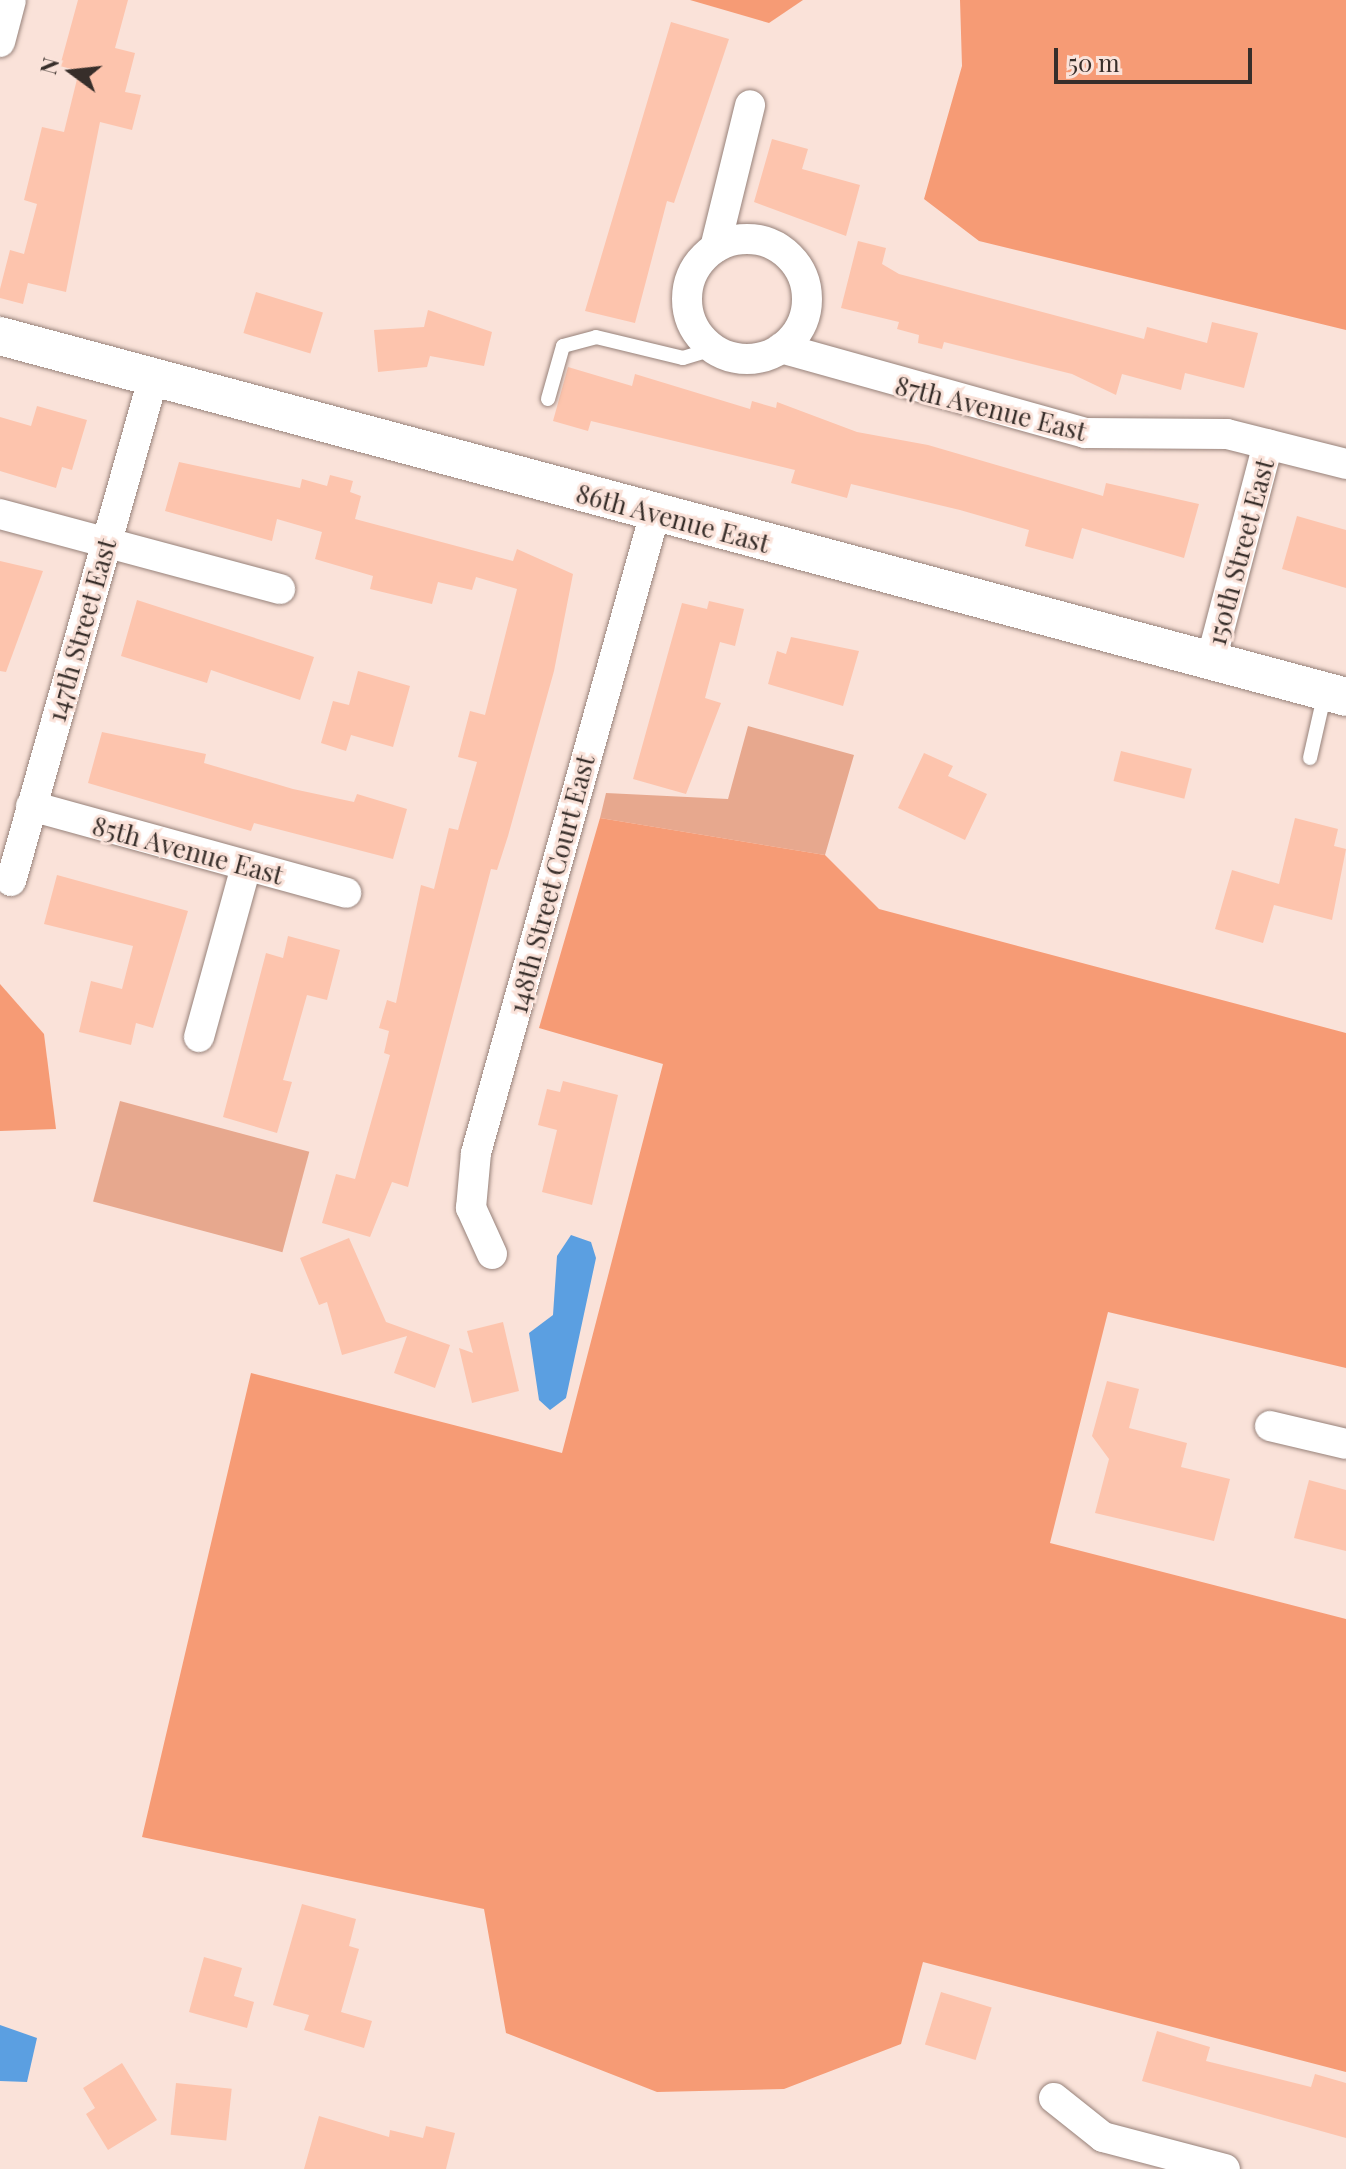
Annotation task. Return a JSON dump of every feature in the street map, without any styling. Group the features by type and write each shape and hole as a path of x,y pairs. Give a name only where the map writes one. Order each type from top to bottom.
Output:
{"street":[{"path":"0,42 11,0"},
{"path":"715,248 750,105"},
{"path":"713,349 695,326 687,298 700,261 715,248 753,238 789,255 801,271 806,310 781,348"},
{"name":"86th Avenue East","path":"0,336 1336,694"},
{"name":"87th Avenue East","path":"713,349 751,359 781,348 1085,433 1181,431 1268,444 1346,464"},
{"name":"147th Street East","path":"11,881 153,379"},
{"name":"150th Street East","path":"1211,661 1268,444"},
{"name":"148th Street Court East","path":"492,1254 471,1208 476,1153 655,513"},
{"path":"0,514 280,589"},
{"name":"85th Avenue East","path":"31,806 346,893"},
{"path":"199,1037 246,866"},
{"path":"1270,1426 1346,1444"},
{"path":"1054,2098 1103,2137 1225,2169"}],"lane":[{"path":"548,399 563,346 596,337 683,358 713,349"},
{"path":"1310,758 1336,694"}],"shaded area":[{"path":"690,0 803,0 769,23"},
{"path":"960,0 1346,0 1346,330 979,241 924,199 962,66"},
{"path":"748,726 854,755 825,855 600,818 606,793 728,799"},
{"path":"600,818 825,855 879,909 1346,1033 1346,1368 1108,1312 1050,1543 1346,1619 1346,2072 923,1962 901,2044 784,2089 657,2092 506,2033 484,1909 142,1837 251,1373 562,1453 663,1064 539,1028"},
{"path":"0,984 44,1034 56,1129 0,1131"},
{"path":"120,1101 309,1152 282,1252 93,1201"}],"water":[{"path":"571,1235 591,1242 596,1258 566,1398 550,1410 539,1400 529,1333 553,1315 557,1256"},
{"path":"0,2025 37,2038 27,2082 0,2081"}],"building":[{"path":"78,0 128,0 115,48 135,53 125,92 141,95 132,130 100,122 66,292 28,283 23,304 0,298 0,289 10,250 24,254 37,204 24,200 42,127 64,132 79,71 60,66"},
{"path":"671,22 729,39 674,203 667,201 635,323 585,311"},
{"path":"772,139 808,149 802,169 860,185 846,236 754,202"},
{"path":"858,241 886,248 882,264 899,274 1144,339 1147,327 1207,343 1212,322 1258,333 1244,388 1185,373 1181,390 1122,374 1116,395 1072,374 944,342 942,349 918,343 919,335 897,329 899,322 841,308"},
{"path":"256,292 323,312 310,354 243,333"},
{"path":"428,310 492,332 484,366 430,356 427,367 378,372 374,330 424,327"},
{"path":"568,367 632,386 635,374 750,409 752,401 776,408 777,402 857,432 928,445 1103,496 1106,483 1199,504 1184,558 1082,528 1073,559 1025,546 1029,530 960,510 851,484 847,498 791,483 795,470 591,421 588,431 553,421"},
{"path":"37,406 87,420 72,470 62,467 56,488 0,471 0,417 31,426"},
{"path":"179,462 300,488 302,479 327,486 330,475 353,481 350,492 361,496 355,519 513,561 517,549 573,574 554,671 508,836 497,870 491,869 408,1187 392,1182 370,1237 322,1223 336,1174 355,1179 390,1055 384,1053 389,1031 379,1028 387,1000 396,1003 421,885 434,889 449,828 458,830 477,762 458,757 470,711 485,715 517,589 476,577 472,590 438,582 432,604 370,589 373,576 315,559 322,532 277,519 272,541 165,511"},
{"path":"1297,516 1346,530 1346,588 1282,569"},
{"path":"0,561 43,571 6,672 0,671"},
{"path":"137,600 314,657 300,700 211,670 207,683 121,656"},
{"path":"709,601 744,609 735,646 720,642 705,698 721,703 686,794 633,779 682,603 707,609"},
{"path":"791,637 859,651 843,706 768,684 777,651 786,654"},
{"path":"358,671 410,686 393,747 351,735 346,751 321,743 333,701 349,705"},
{"path":"102,732 206,754 204,763 293,789 354,802 357,794 407,809 393,859 254,823 251,831 88,783"},
{"path":"1121,751 1192,769 1184,799 1114,781"},
{"path":"924,753 953,766 948,776 987,794 965,840 898,808"},
{"path":"1295,818 1338,829 1334,846 1346,849 1332,920 1274,905 1263,943 1215,929 1232,870 1279,884"},
{"path":"57,875 188,911 153,1028 136,1023 131,1045 79,1032 91,981 122,989 133,946 44,924"},
{"path":"288,936 340,950 327,1000 307,995 283,1080 292,1082 277,1133 223,1117 266,953 283,958"},
{"path":"563,1081 618,1095 592,1205 542,1192 557,1130 538,1125 547,1089 560,1092"},
{"path":"349,1238 386,1322 450,1345 435,1388 394,1373 407,1336 342,1355 327,1302 319,1305 300,1258"},
{"path":"503,1322 519,1391 472,1403 459,1348 473,1353 467,1331"},
{"path":"1107,1381 1139,1389 1129,1428 1187,1443 1181,1467 1230,1479 1214,1541 1095,1513 1109,1459 1092,1436"},
{"path":"1309,1480 1346,1490 1346,1551 1294,1538"},
{"path":"302,1904 356,1919 349,1946 359,1949 341,2012 372,2021 364,2048 304,2030 309,2015 273,2005"},
{"path":"204,1957 242,1968 234,1996 254,2002 247,2028 189,2012"},
{"path":"941,1992 992,2007 976,2060 925,2045"},
{"path":"1157,2031 1210,2047 1206,2061 1311,2087 1315,2074 1346,2083 1346,2138 1142,2081"},
{"path":"122,2063 157,2120 108,2150 86,2114 95,2108 83,2088"},
{"path":"176,2083 232,2089 226,2141 171,2135"},
{"path":"319,2116 389,2137 390,2130 423,2138 426,2126 455,2133 446,2169 304,2169"}]}
